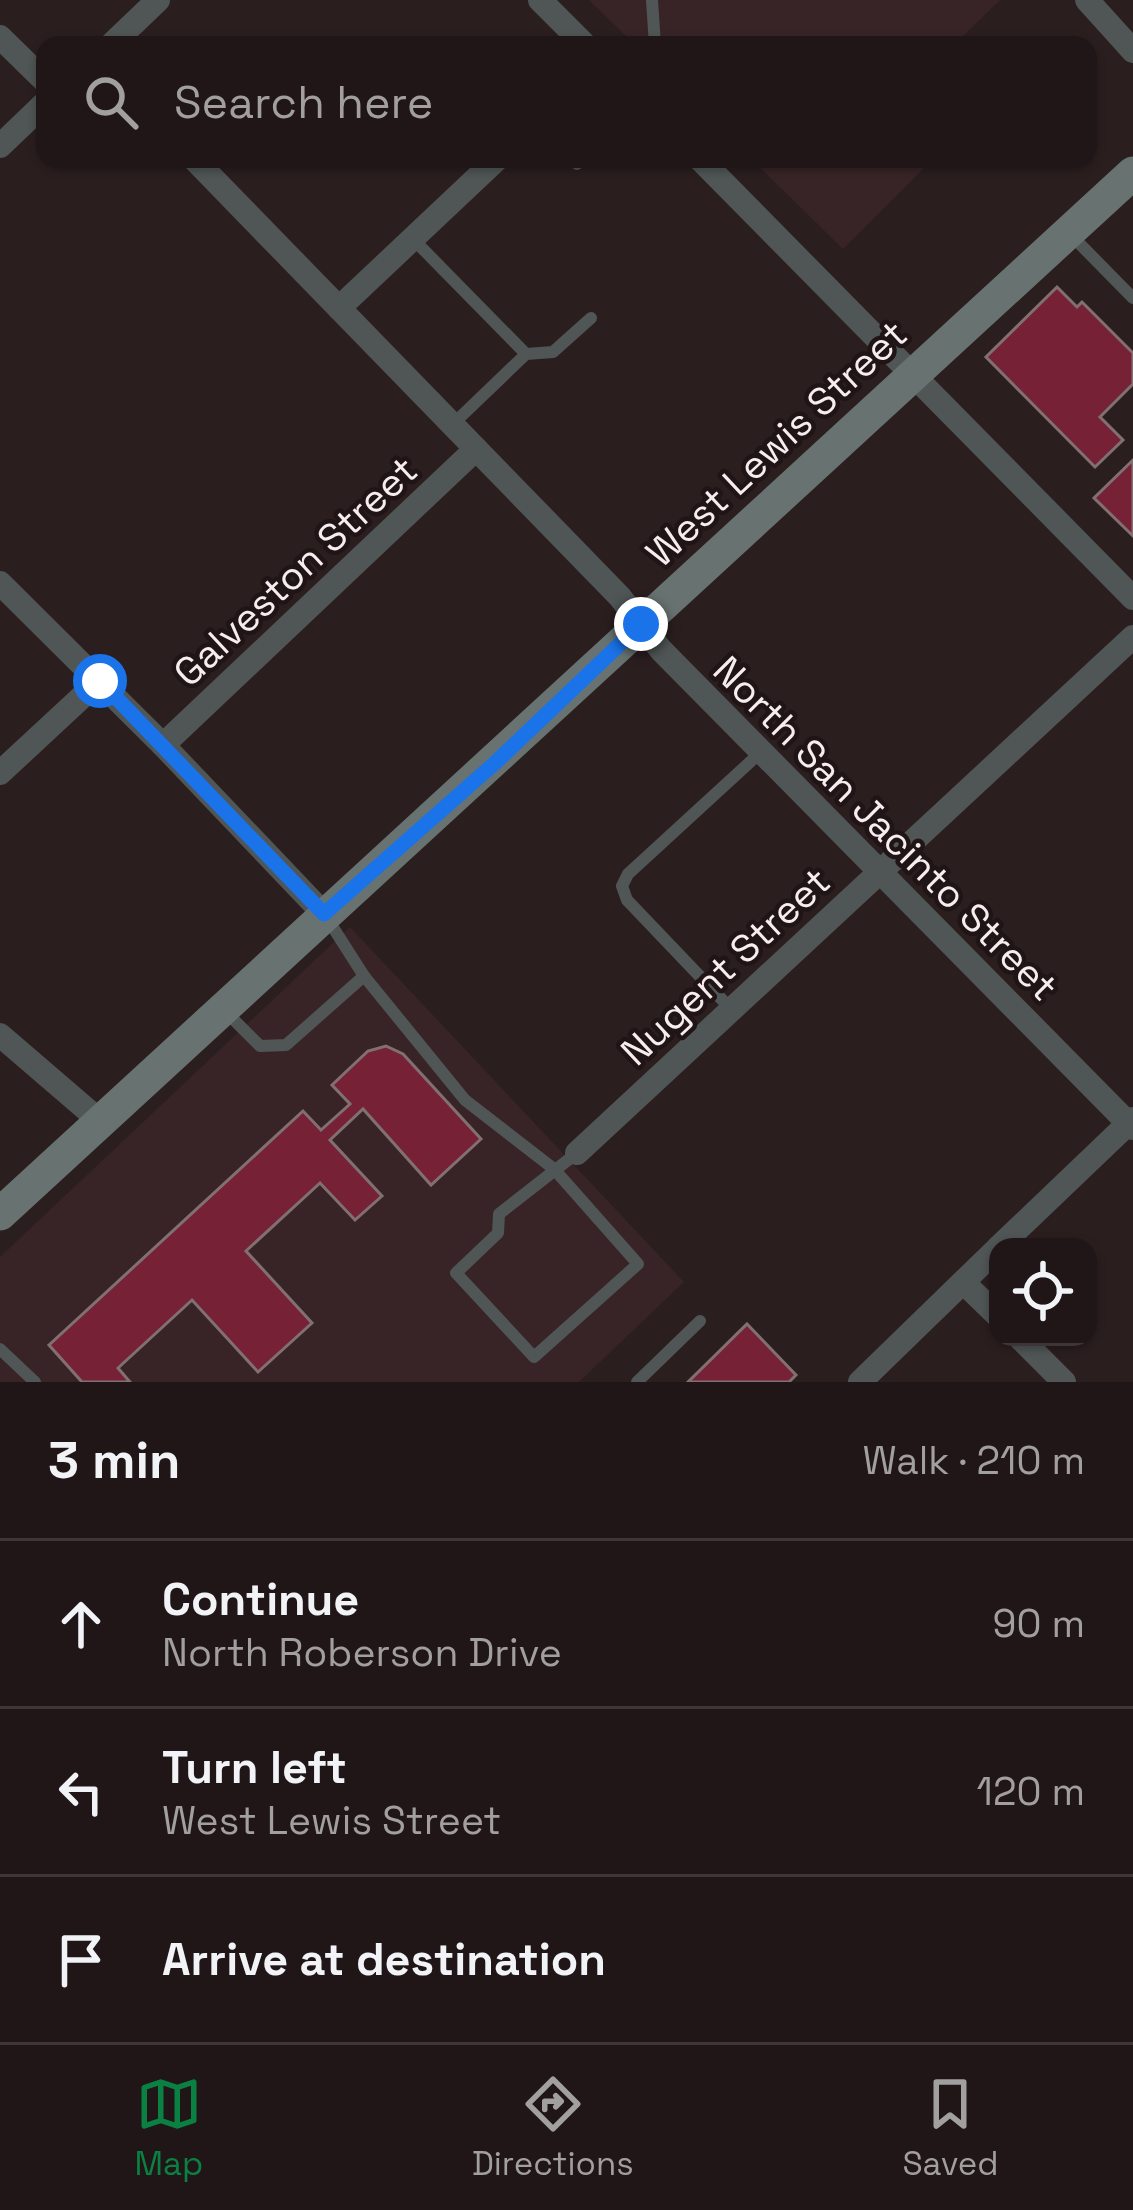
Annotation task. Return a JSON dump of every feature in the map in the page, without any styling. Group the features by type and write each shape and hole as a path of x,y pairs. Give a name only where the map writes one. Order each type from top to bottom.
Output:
{"street":[{"path":"120,36 158,0"},
{"path":"540,0 576,36"},
{"path":"1088,0 1133,51"},
{"path":"0,37 36,72"},
{"path":"0,146 36,112"},
{"name":"North San Jacinto Street","path":"203,168 620,597 661,650 1132,1123"},
{"path":"339,308 486,168"},
{"path":"709,168 1133,598"},
{"name":"West Lewis Street","path":"0,1214 495,763 911,374 1068,232 1130,183"},
{"name":"Galveston Street","path":"163,745 476,449"},
{"path":"0,583 324,914"},
{"name":"Nugent Street","path":"577,1153 1133,637"},
{"path":"0,773 100,681"},
{"path":"0,1035 100,1121"},
{"path":"1010,1238 1132,1123"},
{"path":"860,1382 989,1257"},
{"path":"963,1282 989,1307"},
{"path":"1028,1346 1064,1382"}],"lane":[{"path":"652,0 655,36"},
{"path":"1068,232 1133,298"},
{"path":"412,238 526,354"},
{"path":"452,424 526,354 553,352 591,318"},
{"path":"731,1009 627,900 622,886 628,874 761,752"},
{"path":"324,914 342,935 364,976 465,1100 554,1169 638,1264 534,1357 456,1273 498,1233 499,1214 554,1169 577,1153"},
{"path":"221,1008 260,1046 286,1045 364,976"},
{"path":"637,1382 700,1321"},
{"path":"0,1349 35,1382"}],"shaded area":[{"path":"589,0 1000,0 963,36 626,36"},
{"path":"760,168 922,168 843,249"},
{"path":"350,927 684,1282 579,1382 0,1382 0,1257"}],"building":[{"path":"1057,287 1077,307 1082,302 1133,353 1133,384 1100,417 1123,440 1095,467 986,357"},
{"path":"1133,460 1133,536 1094,498"},
{"path":"386,1046 403,1054 481,1139 431,1185 363,1109 330,1140 382,1196 355,1220 320,1183 246,1251 312,1323 258,1372 192,1300 118,1368 130,1382 82,1382 49,1345 303,1111 321,1130 350,1104 332,1085 368,1051"},
{"path":"747,1324 796,1375 789,1382 688,1382"}],"route":[{"path":"100,681 324,914 495,763 641,624"}]}
